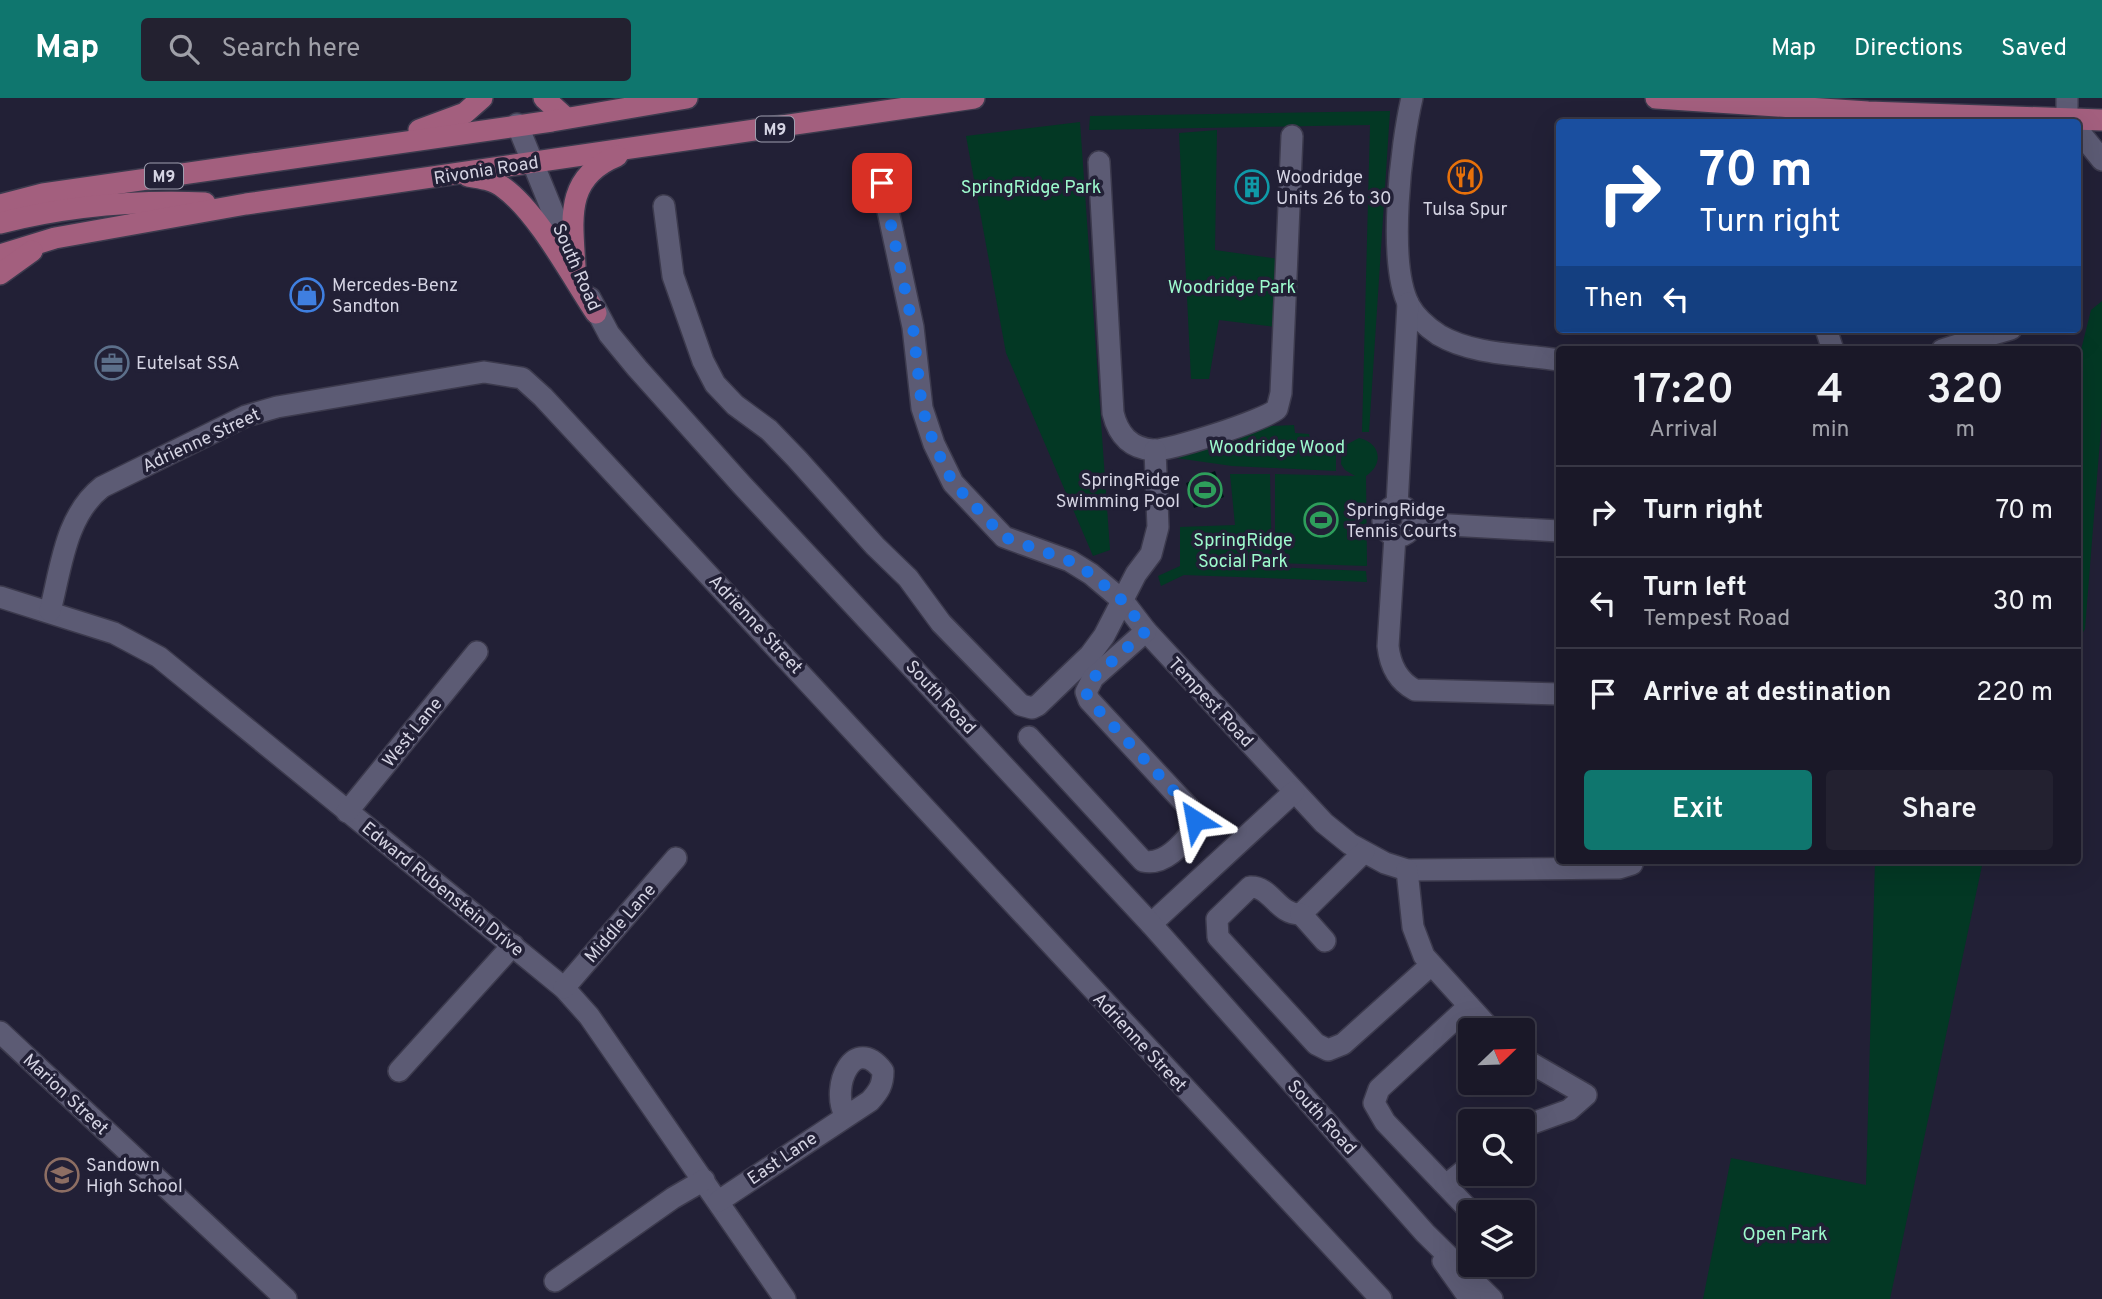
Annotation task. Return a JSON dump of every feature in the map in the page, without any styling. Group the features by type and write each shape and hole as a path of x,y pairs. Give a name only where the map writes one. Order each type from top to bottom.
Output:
{"main road":[{"path":"381,145 465,113 482,98"},
{"path":"544,98 566,118"},
{"name":"M9","path":"0,205 43,194 687,98"},
{"name":"Rivonia Road","path":"0,254 55,238 246,204 974,98"},
{"path":"1656,98 1868,112 2102,120"},
{"path":"575,266 573,214 582,184 595,166 635,149"},
{"path":"459,174 488,180 504,188 523,206 596,313"},
{"path":"0,223 52,210 156,201 246,204"},
{"path":"0,274 18,259 55,238"}],"street":[{"path":"1397,505 1408,303 1398,243 1405,136 1412,98"},
{"name":"South Road","path":"517,124 596,313 637,368 733,475 1151,924 1425,1233 1492,1299"},
{"path":"2081,131 2102,160"},
{"path":"1099,162 1113,413 1120,434 1125,439 1154,450 1257,422 1277,409 1281,393 1292,136"},
{"name":"Tempest Road","path":"882,183 913,327 922,408 947,473 962,495 1004,537 1070,561 1123,601 1146,631 1294,792 1324,823 1364,852 1407,870 1619,868 1632,864"},
{"path":"664,206 673,276 703,361 715,384 735,405 769,430 797,459 908,578 941,623 1015,701 1032,708 1052,693 1090,655 1123,601 1156,541 1158,527 1154,450"},
{"path":"1408,303 1421,321 1457,343 1556,360"},
{"path":"1951,346 1982,333"},
{"name":"Adrienne Street","path":"50,611 74,520 89,497 102,487 203,436 261,411 310,401 485,372 522,378 693,555 1163,1067 1381,1299"},
{"path":"1395,536 1406,533 1413,523 1411,514 1397,505"},
{"path":"1395,536 1384,527 1382,519 1385,512 1397,505"},
{"path":"1413,523 1556,531"},
{"path":"1395,536 1388,646 1389,657 1404,684 1415,690 1556,694"},
{"name":"Edward Rubenstein Drive","path":"0,597 114,633 159,657 564,988 589,1016 785,1299"},
{"path":"1029,737 1143,861 1160,861 1187,839 1194,829 1192,811 1089,700 1086,692 1093,678 1146,631"},
{"name":"West Lane","path":"346,812 477,652"},
{"path":"1151,924 1294,792"},
{"path":"1301,914 1364,852"},
{"name":"Middle Lane","path":"564,988 676,858"},
{"path":"1407,870 1413,928 1431,965 1480,1018"},
{"path":"1325,941 1301,914 1284,911 1262,889 1250,887 1217,919 1216,928 1226,948 1322,1048 1332,1050 1343,1044 1431,965"},
{"path":"399,1071 513,945"},
{"path":"1460,1200 1385,1122 1374,1100 1379,1089 1469,1006"},
{"name":"Marion Street","path":"0,1032 286,1299"},
{"path":"1535,1066 1586,1095 1569,1110 1535,1122"},
{"name":"East Lane","path":"719,1201 845,1115"},
{"path":"1446,1185 1458,1176"},
{"path":"555,1281 704,1180"},
{"name":"South Road","path":"1425,1233 1470,1299"}],"green space":[{"path":"1390,111 1369,432 1362,432 1370,125 1089,130 1090,116"},
{"name":"SpringRidge Park","path":"1080,122 1110,550 1093,556 1006,353 966,136"},
{"name":"Woodridge Park","path":"1217,130 1215,250 1279,259 1277,327 1219,320 1209,379 1191,379 1179,133"},
{"path":"2102,301 2102,415 2085,629 2081,636 2081,350 2091,310"},
{"name":"Woodridge Wood","path":"1294,425 1295,433 1309,434 1310,440 1336,440 1336,471 1232,466 1176,458 1175,451 1272,426"},
{"name":"SpringRidge Tennis Courts","path":"1359,438 1372,444 1378,454 1376,466 1366,476 1367,566 1275,563 1275,474 1355,476 1341,464 1342,447"},
{"name":"SpringRidge Social Park","path":"1230,474 1270,474 1272,567 1366,571 1367,582 1184,575 1161,586 1158,576 1180,566 1180,527 1235,525"},
{"name":"Open Park","path":"1875,864 1982,864 1890,1299 1703,1299 1731,1158 1866,1185"}],"shaded area":[{"name":"SpringRidge Swimming Pool","path":"1215,471 1224,497 1194,508 1186,483"}],"place":[{"name":"Tulsa Spur","path":"1465,177"},
{"name":"Woodridge Units 26 to 30","path":"1252,187"},
{"name":"Mercedes-Benz Sandton","path":"307,295"},
{"name":"Eutelsat SSA","path":"112,363"},
{"name":"SpringRidge Swimming Pool","path":"1205,490"},
{"name":"SpringRidge Tennis Courts","path":"1321,520"},
{"name":"Sandown High School","path":"62,1175"}],"route":[{"path":"882,183 913,327 915,373 922,408 947,473 962,495 1004,537 1070,561 1091,574 1123,601 1146,631 1093,678 1086,692 1089,700 1187,805 1195,820"}]}
